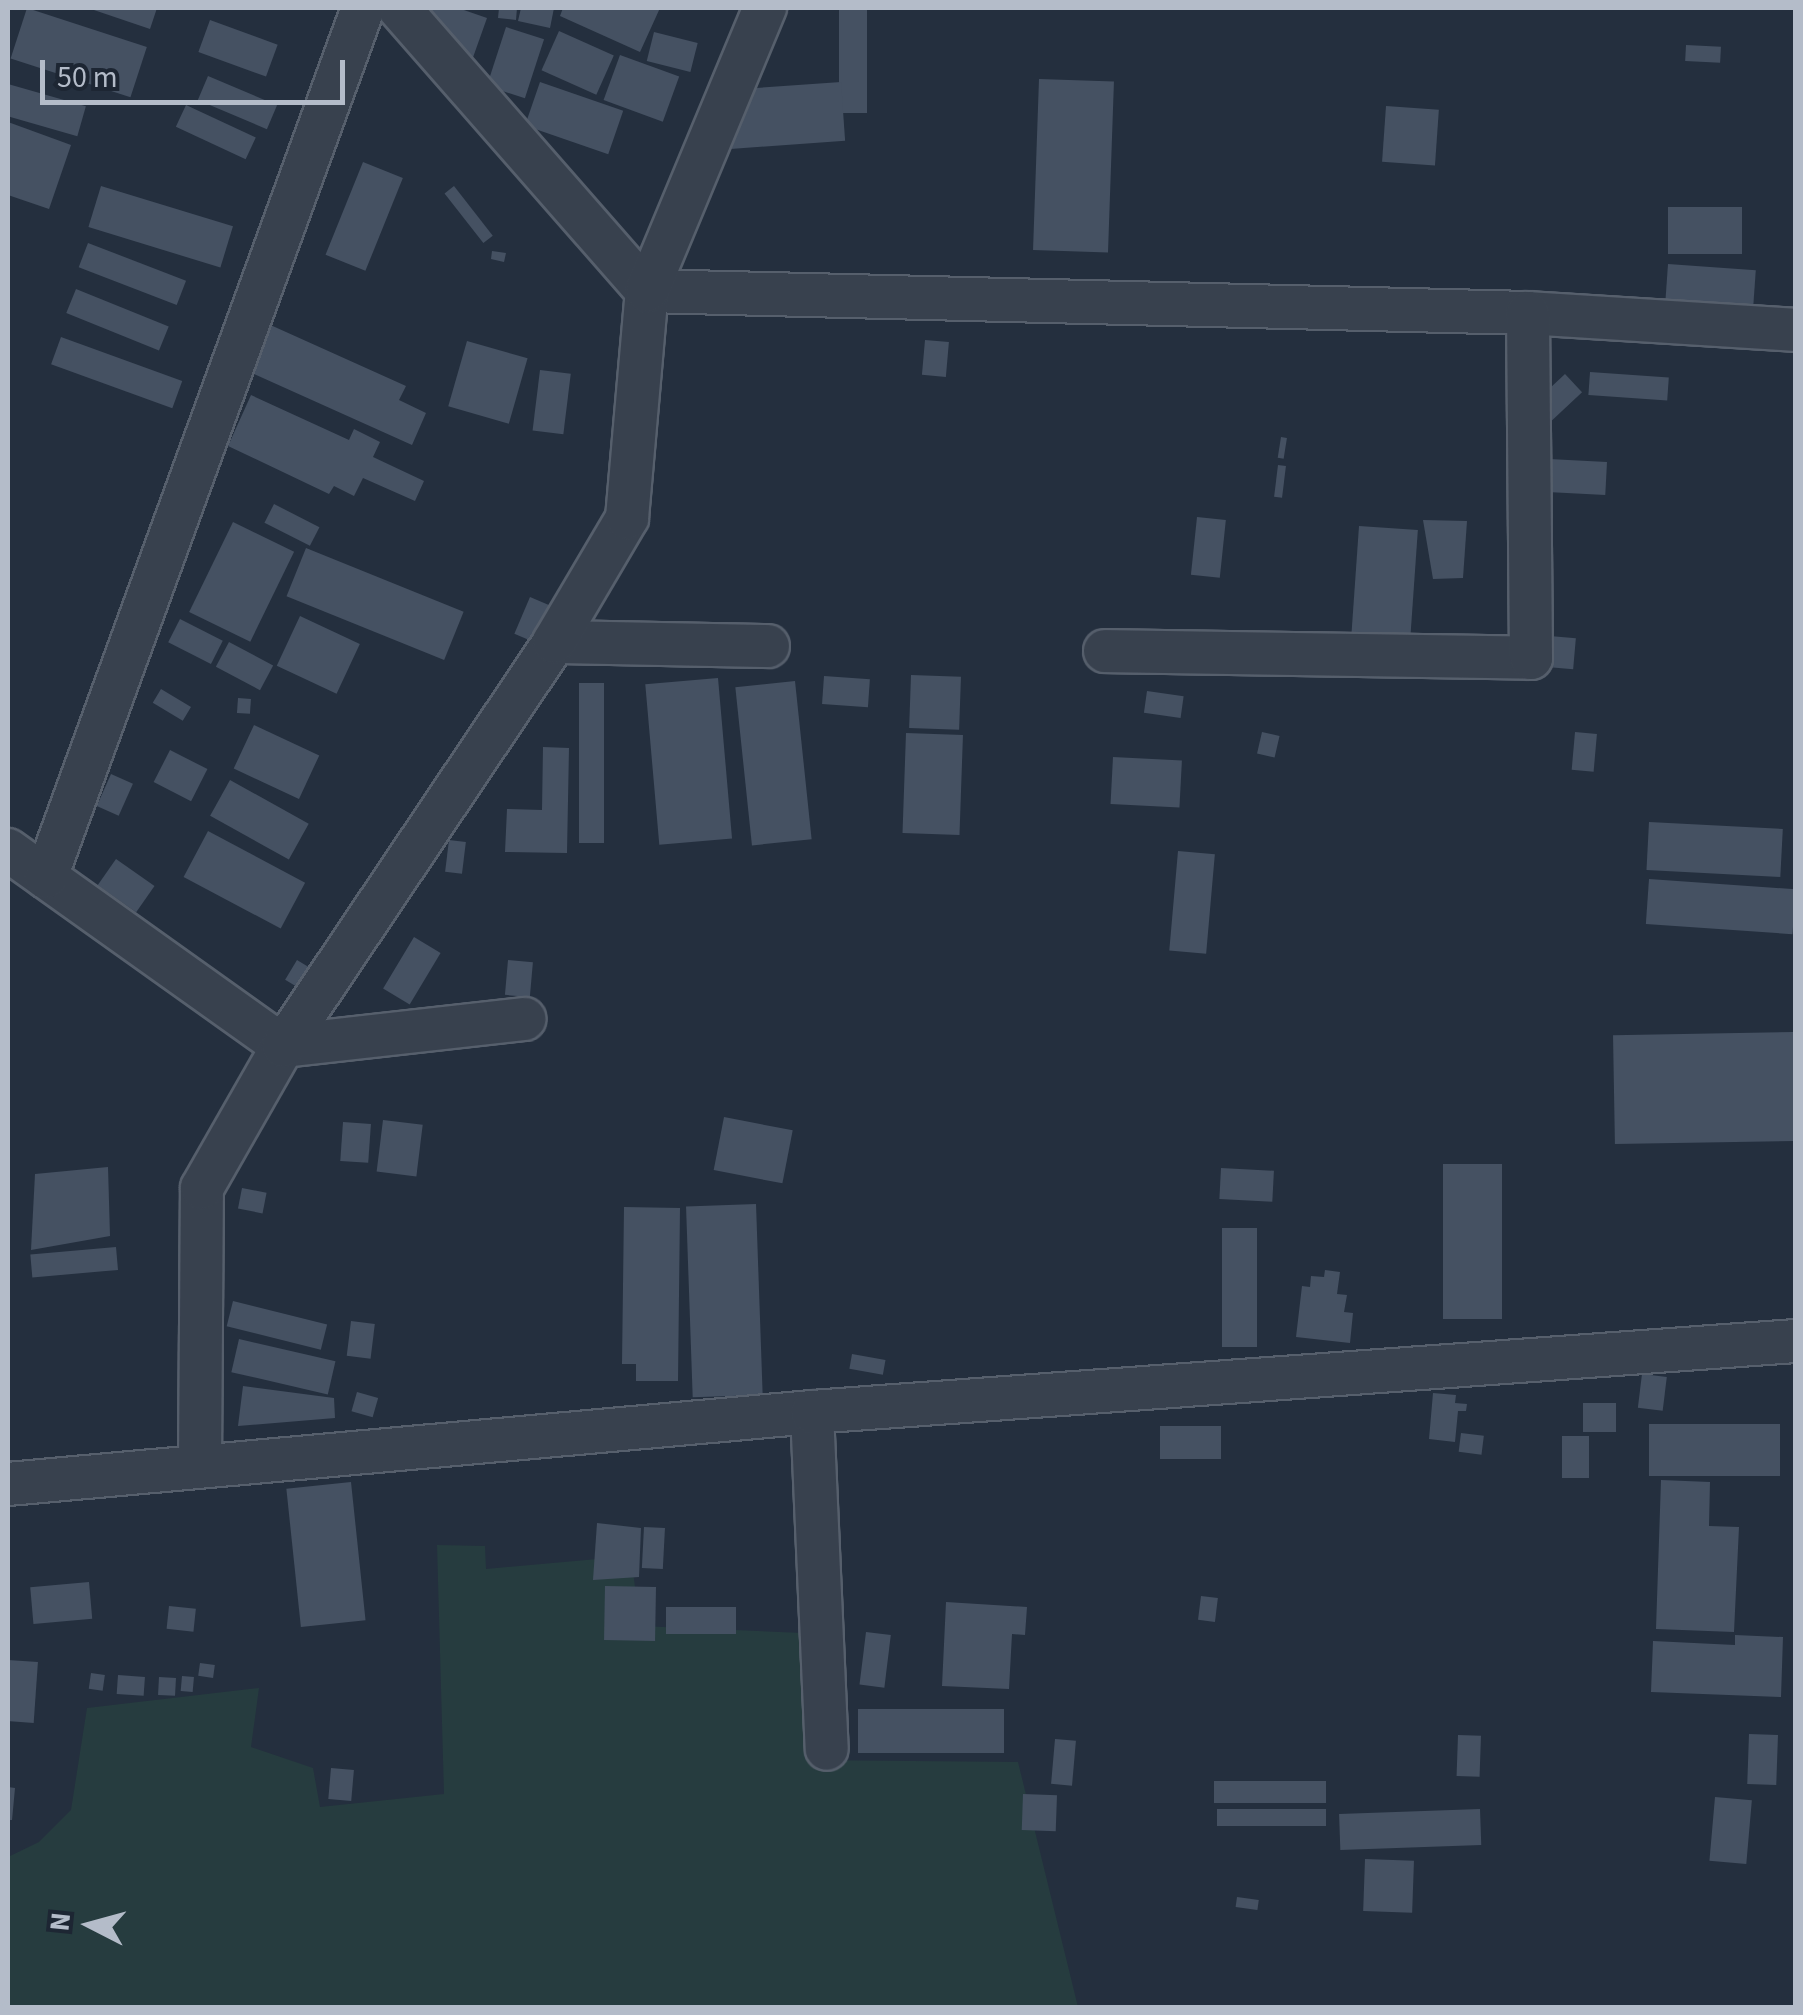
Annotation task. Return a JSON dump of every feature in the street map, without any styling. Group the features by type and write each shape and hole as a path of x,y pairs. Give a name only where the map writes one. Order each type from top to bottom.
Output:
{"street":[{"path":"46,877 363,8"},
{"path":"399,8 647,291 1528,313 1796,330"},
{"path":"200,1465 202,1188 283,1046 554,642 627,518 647,291 765,8"},
{"path":"1105,651 1530,658 1528,313"},
{"path":"554,642 768,646"},
{"path":"8,850 283,1046 524,1019"},
{"path":"8,1484 812,1412 1796,1341"},
{"path":"812,1412 827,1750"}],"green space":[{"path":"437,1545 485,1546 486,1569 631,1556 640,1626 803,1633 807,1760 1018,1762 1078,2007 8,2007 8,1857 39,1842 71,1810 87,1708 259,1688 251,1747 313,1768 320,1807 444,1794"}],"building":[{"path":"27,8 147,47 130,97 11,58"},
{"path":"88,8 157,8 150,29"},
{"path":"412,8 458,8 487,18 471,63"},
{"path":"499,8 517,8 516,20 498,18"},
{"path":"521,8 554,8 550,28 518,21"},
{"path":"563,8 660,8 640,52 560,16"},
{"path":"839,8 867,8 867,113 839,113"},
{"path":"210,20 278,45 266,77 198,52"},
{"path":"506,27 544,39 525,98 487,86"},
{"path":"559,31 614,55 596,95 542,70"},
{"path":"654,32 698,43 690,72 647,61"},
{"path":"1686,45 1721,47 1720,63 1685,61"},
{"path":"620,55 679,77 663,122 604,100"},
{"path":"208,76 277,105 267,129 198,100"},
{"path":"1039,79 1114,82 1108,253 1033,250"},
{"path":"540,82 623,111 608,154 525,125"},
{"path":"841,82 845,141 730,149 726,90"},
{"path":"8,84 86,106 77,136 8,116"},
{"path":"186,105 256,138 246,159 176,127"},
{"path":"1386,106 1439,110 1435,166 1382,162"},
{"path":"8,122 71,145 49,209 8,195"},
{"path":"363,162 403,178 365,271 326,255"},
{"path":"101,186 233,226 220,267 88,227"},
{"path":"454,186 493,236 483,243 445,193"},
{"path":"1668,207 1742,207 1742,254 1668,254"},
{"path":"88,243 186,281 177,305 79,267"},
{"path":"492,251 506,253 504,262 491,259"},
{"path":"1668,264 1756,270 1753,305 1666,299"},
{"path":"76,289 169,326 159,351 66,313"},
{"path":"266,323 406,386 399,400 426,413 412,445 245,370"},
{"path":"61,337 182,381 172,408 51,364"},
{"path":"925,340 949,342 946,377 922,375"},
{"path":"467,341 528,358 509,424 448,406"},
{"path":"540,370 571,374 563,434 533,431"},
{"path":"1590,372 1669,378 1667,400 1588,395"},
{"path":"1565,374 1582,392 1551,421 1534,403"},
{"path":"251,395 349,440 354,429 380,442 373,457 424,481 415,501 363,478 354,496 334,486 329,494 228,446"},
{"path":"1281,437 1287,438 1284,459 1278,458"},
{"path":"1544,459 1607,462 1605,495 1542,492"},
{"path":"1278,465 1286,466 1282,498 1274,497"},
{"path":"274,504 319,527 310,546 264,523"},
{"path":"1197,517 1226,520 1220,578 1191,575"},
{"path":"1423,520 1467,521 1463,578 1433,579"},
{"path":"233,522 294,552 250,642 189,612"},
{"path":"1359,526 1418,530 1410,641 1351,637"},
{"path":"306,548 464,612 444,660 287,596"},
{"path":"530,597 558,609 542,646 514,634"},
{"path":"300,616 360,644 337,694 277,666"},
{"path":"180,619 223,641 211,664 168,642"},
{"path":"1538,635 1576,638 1573,669 1535,666"},
{"path":"229,642 273,665 260,690 216,667"},
{"path":"911,675 961,677 959,730 909,728"},
{"path":"824,676 870,679 868,707 822,704"},
{"path":"718,678 732,838 659,845 645,684"},
{"path":"795,681 812,839 752,845 735,687"},
{"path":"579,683 604,683 604,843 579,843"},
{"path":"161,689 191,707 183,721 153,703"},
{"path":"1147,691 1184,696 1181,718 1144,713"},
{"path":"238,698 251,699 250,714 237,713"},
{"path":"254,725 319,755 299,799 234,769"},
{"path":"1262,732 1280,736 1275,757 1257,753"},
{"path":"1575,732 1597,734 1594,772 1572,770"},
{"path":"906,733 963,735 959,835 903,833"},
{"path":"543,747 569,748 567,853 505,852 507,809 542,810"},
{"path":"170,750 207,769 191,801 154,782"},
{"path":"1113,757 1182,761 1179,808 1111,804"},
{"path":"111,774 133,784 119,816 97,806"},
{"path":"230,780 309,824 289,859 210,816"},
{"path":"1649,822 1783,829 1780,877 1646,870"},
{"path":"208,831 305,883 281,929 184,877"},
{"path":"449,840 466,842 462,874 445,872"},
{"path":"1178,851 1215,854 1206,954 1169,951"},
{"path":"116,859 155,886 136,912 98,885"},
{"path":"1649,879 1796,889 1793,934 1646,924"},
{"path":"414,937 441,953 410,1004 383,988"},
{"path":"297,960 322,975 310,995 285,980"},
{"path":"508,960 533,962 530,997 505,995"},
{"path":"1793,1032 1795,1141 1615,1144 1613,1035"},
{"path":"724,1117 793,1130 782,1183 714,1170"},
{"path":"383,1120 423,1125 416,1176 377,1172"},
{"path":"343,1122 371,1124 368,1163 340,1161"},
{"path":"1443,1164 1502,1164 1502,1319 1443,1319"},
{"path":"108,1167 110,1236 31,1250 35,1174"},
{"path":"1221,1168 1274,1171 1272,1202 1219,1199"},
{"path":"242,1188 267,1193 263,1213 238,1209"},
{"path":"756,1204 763,1395 693,1397 686,1206"},
{"path":"624,1207 680,1208 678,1381 636,1381 636,1364 622,1364"},
{"path":"1222,1228 1257,1228 1257,1347 1222,1347"},
{"path":"116,1247 118,1270 32,1277 30,1254"},
{"path":"1325,1270 1340,1272 1337,1294 1347,1295 1344,1312 1353,1313 1350,1343 1296,1337 1302,1286 1310,1287 1311,1276 1324,1277"},
{"path":"233,1301 327,1324 321,1350 227,1326"},
{"path":"351,1321 375,1324 371,1359 347,1356"},
{"path":"239,1339 335,1361 328,1394 231,1372"},
{"path":"852,1354 885,1360 883,1375 849,1369"},
{"path":"1642,1374 1667,1377 1663,1411 1638,1408"},
{"path":"243,1386 334,1398 335,1418 238,1426"},
{"path":"357,1392 378,1398 373,1417 351,1411"},
{"path":"1433,1393 1456,1395 1455,1403 1467,1404 1466,1411 1458,1411 1455,1442 1429,1439"},
{"path":"1583,1403 1616,1403 1616,1432 1583,1432"},
{"path":"1649,1424 1780,1424 1780,1476 1649,1476"},
{"path":"1160,1426 1221,1426 1221,1459 1160,1459"},
{"path":"1461,1433 1484,1436 1482,1455 1459,1452"},
{"path":"1562,1436 1589,1436 1589,1478 1562,1478"},
{"path":"1661,1480 1710,1482 1709,1526 1739,1527 1734,1632 1656,1629"},
{"path":"351,1482 366,1620 301,1627 286,1489"},
{"path":"597,1523 641,1528 639,1577 593,1580"},
{"path":"644,1527 665,1528 663,1569 642,1568"},
{"path":"89,1582 92,1619 33,1624 30,1587"},
{"path":"605,1586 656,1587 655,1641 604,1640"},
{"path":"1201,1596 1218,1598 1215,1622 1198,1620"},
{"path":"946,1602 1027,1607 1025,1635 1012,1634 1009,1689 942,1686"},
{"path":"169,1606 196,1609 193,1632 167,1629"},
{"path":"666,1607 736,1607 736,1634 666,1634"},
{"path":"866,1632 891,1635 884,1688 860,1685"},
{"path":"1735,1635 1783,1637 1781,1697 1651,1692 1653,1641 1735,1645"},
{"path":"8,1660 38,1662 34,1723 8,1721"},
{"path":"200,1663 215,1665 213,1678 198,1676"},
{"path":"91,1673 105,1675 103,1691 89,1689"},
{"path":"118,1675 145,1677 144,1696 117,1694"},
{"path":"182,1676 194,1677 193,1692 181,1691"},
{"path":"159,1677 176,1678 175,1696 158,1695"},
{"path":"858,1709 1004,1709 1004,1753 858,1753"},
{"path":"1749,1734 1778,1735 1776,1785 1747,1784"},
{"path":"1458,1735 1481,1736 1480,1777 1457,1776"},
{"path":"1055,1739 1076,1741 1072,1786 1051,1784"},
{"path":"331,1768 354,1770 351,1801 328,1799"},
{"path":"1214,1781 1326,1781 1326,1803 1214,1803"},
{"path":"8,1787 15,1788 12,1820 8,1820"},
{"path":"1023,1794 1057,1795 1056,1831 1022,1830"},
{"path":"1715,1797 1752,1800 1746,1864 1709,1861"},
{"path":"1217,1809 1326,1809 1326,1826 1217,1826"},
{"path":"1480,1809 1481,1845 1340,1850 1339,1814"},
{"path":"1365,1859 1414,1861 1412,1913 1363,1911"},
{"path":"1237,1897 1259,1900 1257,1910 1236,1907"}]}
